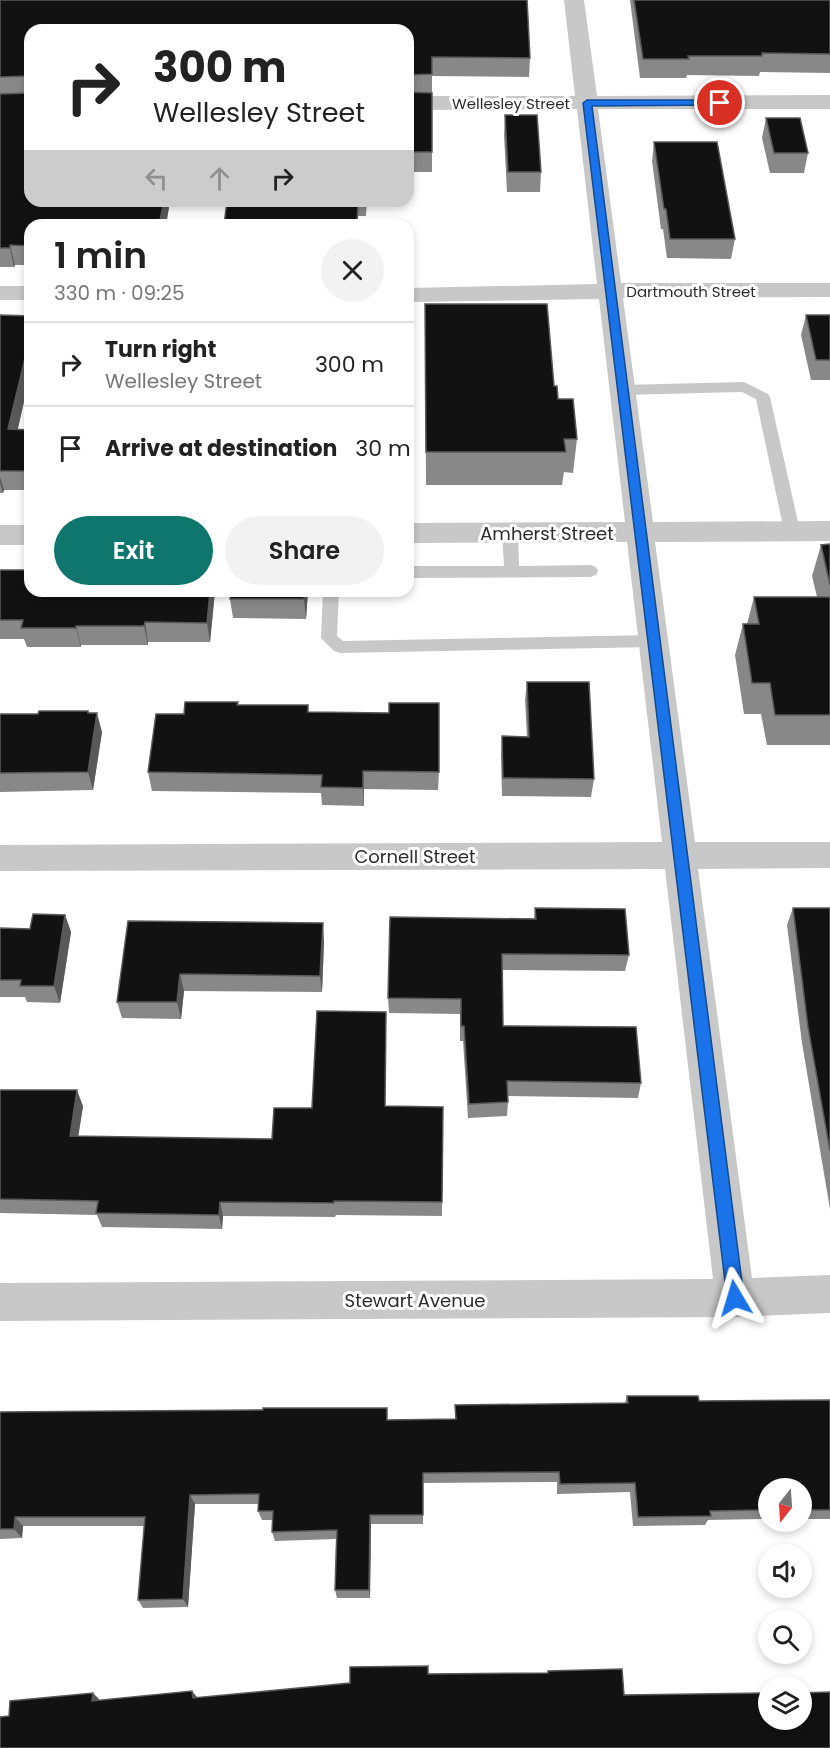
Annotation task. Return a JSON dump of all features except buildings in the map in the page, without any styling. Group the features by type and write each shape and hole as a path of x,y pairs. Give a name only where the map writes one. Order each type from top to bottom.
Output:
{"street":[{"path":"574,0 735,1298"},
{"name":"Wellesley Street","path":"414,104 830,102"},
{"name":"Dartmouth Street","path":"414,296 610,291 830,290"},
{"path":"0,293 24,293"},
{"name":"Amherst Street","path":"414,533 830,531"},
{"path":"0,535 24,535"},
{"name":"Cornell Street","path":"0,858 830,855"},
{"name":"Stewart Avenue","path":"0,1302 735,1298 830,1294"}],"lane":[{"path":"622,390 744,387 763,397 792,531"},
{"path":"510,533 513,572"},
{"path":"414,572 590,571"},
{"path":"331,597 329,638 340,646 654,641"}],"route":[{"path":"720,103 587,103 735,1298"}]}
